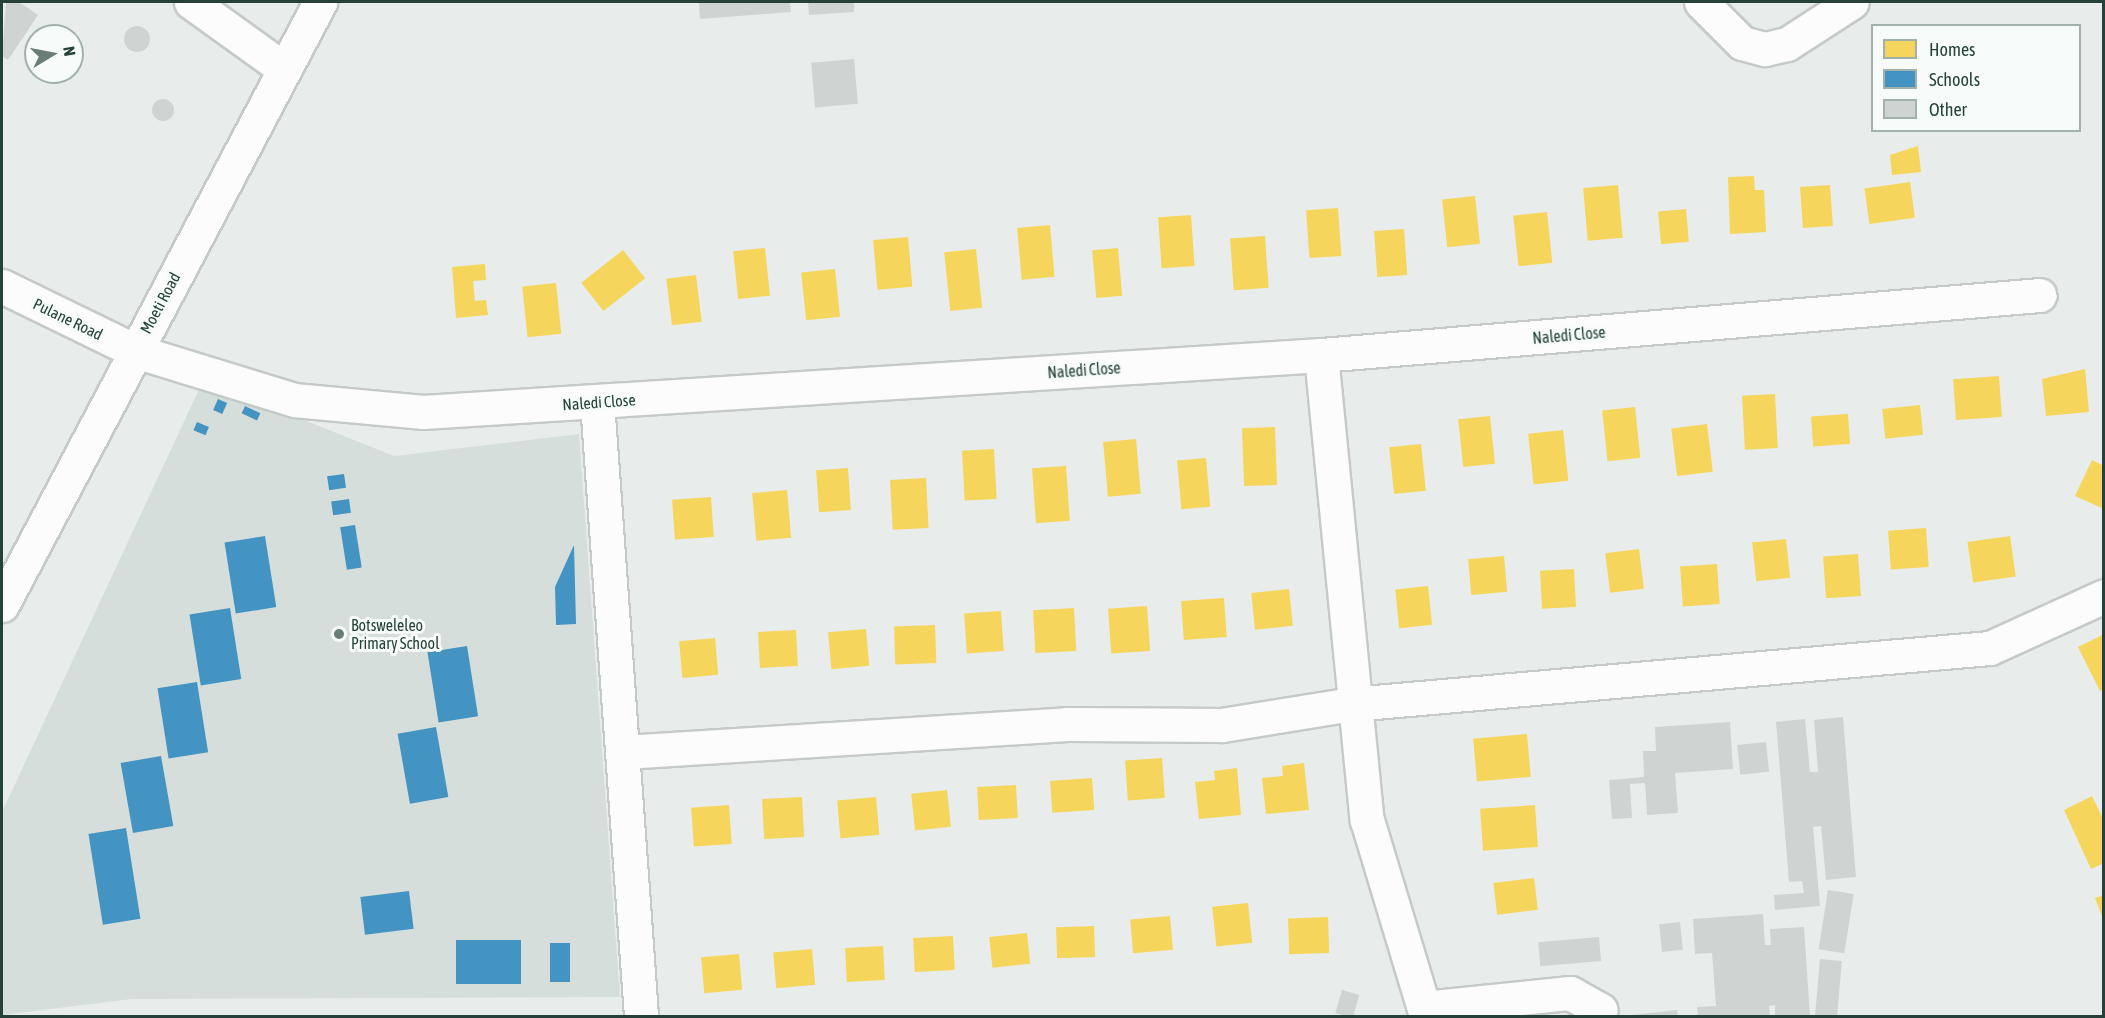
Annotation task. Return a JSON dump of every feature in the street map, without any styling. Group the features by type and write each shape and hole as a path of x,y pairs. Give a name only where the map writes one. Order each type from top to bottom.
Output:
{"street":[{"path":"191,2 283,68"},
{"name":"Moeti Road","path":"2,605 283,68 320,2"},
{"path":"1701,2 1742,43 1765,49 1787,44 1852,2"},
{"name":"Pulane Road","path":"2,286 135,351"},
{"name":"Naledi Close","path":"135,351 337,408 475,412 1321,355 2040,295"},
{"path":"1321,355 1352,704 1367,820 1425,1012 1570,993 1601,1010"},
{"path":"597,402 624,752 641,1017"},
{"path":"624,752 1067,724 1222,725 1352,704 1990,648 2103,596"}],"shaded area":[{"name":"Botsweleleo Primary School","path":"201,385 234,392 394,456 579,434 620,997 132,999 2,1015 2,812"}],"building: Homes":[{"path":"1918,146 1921,172 1892,175 1890,155"},
{"path":"1754,176 1755,190 1764,190 1766,232 1730,234 1728,177"},
{"path":"1910,182 1915,218 1869,224 1864,188"},
{"path":"1618,185 1623,238 1588,241 1583,188"},
{"path":"1830,185 1833,226 1803,228 1800,187"},
{"path":"1475,196 1480,244 1447,247 1442,199"},
{"path":"1338,208 1341,256 1309,258 1306,210"},
{"path":"1686,209 1689,242 1661,244 1658,211"},
{"path":"1547,212 1552,263 1519,266 1513,216"},
{"path":"1191,215 1195,266 1162,268 1158,217"},
{"path":"1050,225 1055,277 1022,280 1017,228"},
{"path":"1404,229 1407,275 1377,277 1374,231"},
{"path":"1265,236 1269,288 1234,290 1230,238"},
{"path":"908,237 912,287 877,290 873,240"},
{"path":"765,248 770,296 738,299 733,251"},
{"path":"1118,248 1122,296 1096,298 1092,250"},
{"path":"976,249 982,308 950,311 944,252"},
{"path":"623,250 645,278 603,311 581,283"},
{"path":"485,264 486,280 473,281 475,301 486,300 488,315 456,318 452,267"},
{"path":"835,269 840,317 806,320 801,273"},
{"path":"696,275 702,322 672,325 666,279"},
{"path":"556,283 561,334 528,337 522,287"},
{"path":"2085,369 2089,412 2046,416 2042,379"},
{"path":"1999,376 2002,417 1956,420 1953,379"},
{"path":"1775,394 1778,448 1745,450 1742,396"},
{"path":"1920,405 1923,435 1885,439 1882,409"},
{"path":"1635,407 1640,458 1608,461 1602,410"},
{"path":"1848,414 1850,444 1813,447 1811,417"},
{"path":"1490,416 1495,464 1463,467 1458,419"},
{"path":"1707,424 1713,472 1677,476 1671,428"},
{"path":"1275,427 1277,485 1244,486 1242,428"},
{"path":"1563,430 1568,481 1534,484 1528,434"},
{"path":"1136,439 1141,494 1108,497 1103,442"},
{"path":"1421,444 1426,491 1394,494 1389,447"},
{"path":"994,449 997,499 965,501 962,451"},
{"path":"1206,458 1210,507 1181,509 1177,461"},
{"path":"2092,460 2104,466 2104,509 2075,496"},
{"path":"1066,466 1070,521 1036,523 1032,468"},
{"path":"848,468 851,510 819,512 816,470"},
{"path":"926,478 929,528 893,530 890,480"},
{"path":"787,490 791,538 756,541 752,493"},
{"path":"711,497 714,537 675,540 672,500"},
{"path":"1926,528 1929,567 1891,570 1888,531"},
{"path":"2010,536 2016,577 1973,583 1967,542"},
{"path":"1786,539 1790,578 1756,581 1752,543"},
{"path":"1639,549 1644,589 1610,593 1605,553"},
{"path":"1858,554 1861,596 1826,598 1823,556"},
{"path":"1504,556 1507,592 1471,595 1468,559"},
{"path":"1717,564 1720,604 1683,606 1680,567"},
{"path":"1574,569 1576,607 1542,609 1540,571"},
{"path":"1428,586 1432,625 1399,628 1395,589"},
{"path":"1289,589 1293,626 1255,630 1251,593"},
{"path":"1224,598 1227,637 1184,640 1181,601"},
{"path":"1147,606 1150,651 1111,654 1108,609"},
{"path":"1074,608 1076,651 1035,653 1033,610"},
{"path":"1001,611 1004,651 967,653 964,614"},
{"path":"935,625 936,663 895,664 894,626"},
{"path":"866,629 869,666 831,669 828,632"},
{"path":"796,630 798,666 760,668 758,632"},
{"path":"2104,634 2104,689 2100,691 2078,647"},
{"path":"715,638 718,675 682,678 679,641"},
{"path":"1527,734 1531,777 1477,782 1473,739"},
{"path":"1162,758 1165,798 1128,800 1125,761"},
{"path":"1304,763 1309,810 1266,814 1262,778 1283,776 1282,766"},
{"path":"1237,768 1241,815 1199,819 1195,782 1215,780 1214,771"},
{"path":"1092,778 1094,810 1052,813 1050,781"},
{"path":"1016,785 1018,818 979,820 977,787"},
{"path":"947,790 951,827 915,831 911,794"},
{"path":"2092,796 2104,821 2104,863 2091,869 2064,810"},
{"path":"802,797 804,837 764,839 762,799"},
{"path":"876,797 879,835 840,838 837,800"},
{"path":"729,805 732,844 694,847 691,808"},
{"path":"1535,805 1538,847 1483,851 1480,809"},
{"path":"1534,878 1538,910 1497,915 1493,883"},
{"path":"2104,895 2104,919 2103,919 2095,898"},
{"path":"1248,903 1252,943 1216,947 1212,907"},
{"path":"1170,916 1173,950 1133,953 1130,919"},
{"path":"1328,917 1329,953 1289,954 1288,918"},
{"path":"1094,926 1095,957 1057,958 1056,927"},
{"path":"1027,933 1030,964 992,968 989,937"},
{"path":"953,936 955,970 915,972 913,938"},
{"path":"883,946 885,980 847,982 845,948"},
{"path":"812,949 815,985 776,988 773,952"},
{"path":"739,954 742,990 704,993 701,957"}],"building: Schools":[{"path":"218,399 227,403 222,414 213,410"},
{"path":"245,406 260,413 257,420 242,413"},
{"path":"197,422 209,427 205,435 193,430"},
{"path":"344,474 346,488 329,490 327,476"},
{"path":"349,499 351,513 333,515 331,502"},
{"path":"355,525 362,567 347,570 340,527"},
{"path":"265,536 276,607 236,614 225,542"},
{"path":"574,545 576,624 556,625 555,587"},
{"path":"230,608 241,679 201,686 190,614"},
{"path":"467,646 478,716 439,722 427,652"},
{"path":"197,682 208,752 169,758 157,688"},
{"path":"436,727 448,797 410,804 398,734"},
{"path":"161,756 173,826 133,833 121,763"},
{"path":"126,828 140,919 103,925 88,834"},
{"path":"409,891 414,929 365,935 360,897"},
{"path":"456,940 521,940 521,984 456,984"},
{"path":"550,943 570,943 570,982 550,982"}],"building: Other":[{"path":"6,2 19,2 38,15 32,24 24,24 24,36 8,60 2,56"},
{"path":"699,2 790,2 791,12 700,19"},
{"path":"808,2 854,2 854,12 809,15"},
{"path":"137,26 146,30 150,39 146,48 137,52 128,48 124,39 128,30"},
{"path":"854,59 858,104 815,108 811,63"},
{"path":"163,99 171,102 174,110 171,118 163,121 155,118 152,110 155,102"},
{"path":"1843,717 1856,877 1826,880 1821,826 1813,827 1820,906 1775,910 1774,895 1804,893 1802,881 1789,882 1776,722 1805,719 1810,772 1818,772 1814,720"},
{"path":"1730,722 1733,769 1675,773 1678,813 1647,815 1645,783 1630,784 1632,818 1612,819 1609,780 1644,777 1643,751 1656,751 1655,727"},
{"path":"1766,742 1769,772 1740,775 1737,745"},
{"path":"1828,890 1854,894 1844,953 1819,949"},
{"path":"1763,914 1765,945 1771,945 1770,929 1804,927 1810,1016 1775,1016 1775,1005 1769,1006 1770,1016 1698,1016 1697,1007 1716,1006 1712,953 1695,954 1693,919"},
{"path":"1680,922 1683,950 1662,952 1659,924"},
{"path":"1599,937 1601,961 1540,966 1538,942"},
{"path":"1820,959 1842,961 1837,1016 1815,1016"},
{"path":"1342,990 1359,995 1353,1016 1335,1013"},
{"path":"1677,1010 1678,1016 1631,1016 1631,1015"}],"place":[{"name":"Botsweleleo Primary School","path":"339,634"}]}
